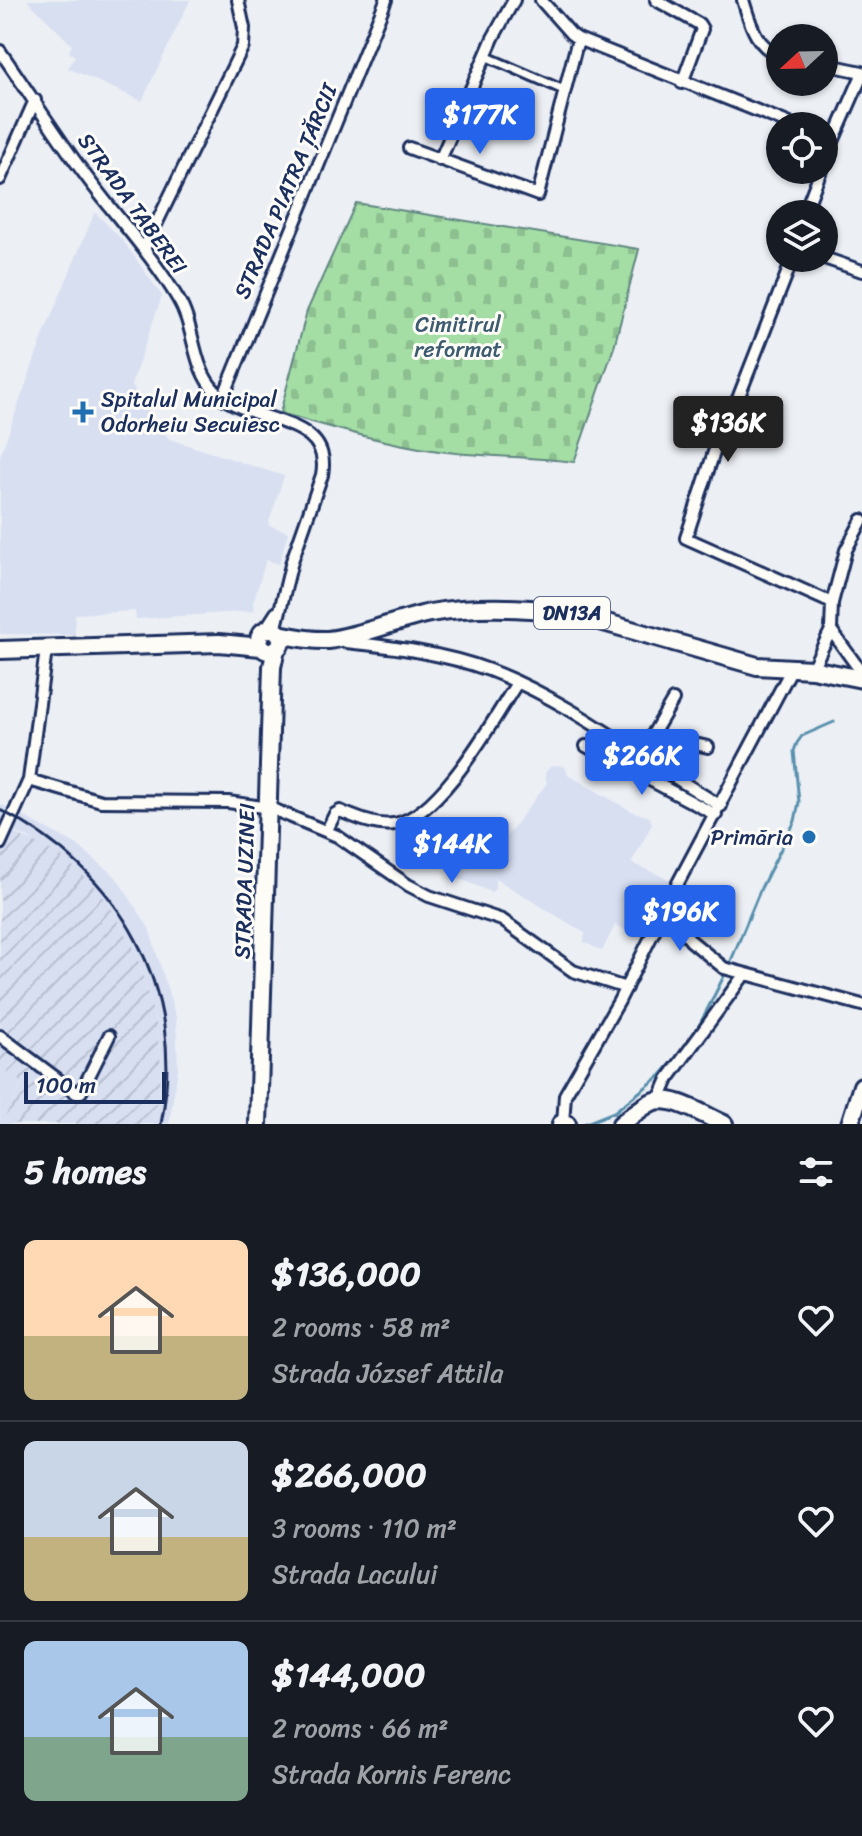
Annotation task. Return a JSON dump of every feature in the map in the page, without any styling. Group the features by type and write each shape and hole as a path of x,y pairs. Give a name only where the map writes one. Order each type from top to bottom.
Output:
{"main road":[{"name":"DN13A","path":"0,650 328,640 428,614 456,610 551,610 572,613 748,664 812,669 862,679"},
{"name":"STRADA UZINEI","path":"258,1124 270,808 270,640"},
{"path":"850,1124 862,1086"},
{"path":"621,1124 652,1103 670,1101 724,1124"}],"street":[{"path":"144,249 243,46 244,28 238,0"},
{"name":"STRADA PIATRA ȚĂRCII","path":"223,398 386,0"},
{"path":"440,160 485,56 514,0"},
{"path":"541,0 578,39 766,115"},
{"path":"656,0 699,24 702,29 682,83"},
{"path":"743,0 760,42 766,48"},
{"path":"409,148 538,195 578,39"},
{"name":"STRADA TABEREI","path":"0,51 83,172 144,249 181,303 204,374 223,398"},
{"path":"485,56 566,91"},
{"path":"838,67 862,73 838,119"},
{"path":"0,179 35,100"},
{"path":"838,263 862,271"},
{"path":"788,272 716,446 686,538 832,603"},
{"path":"223,398 308,433 318,441 324,454 322,475 292,561 270,640"},
{"path":"812,669 831,630 832,603 846,550 862,520"},
{"path":"386,646 387,625"},
{"path":"831,630 862,673"},
{"path":"328,640 386,646 462,661 517,683 583,717 718,810"},
{"path":"0,844 29,780 46,650"},
{"path":"564,1124 565,1095 626,988 792,668"},
{"path":"327,830 335,814 340,811 364,820 393,824 426,807 466,761 517,683"},
{"path":"640,756 673,700"},
{"path":"651,763 666,743 673,739 708,747"},
{"path":"586,746 636,775 718,810"},
{"path":"29,780 101,801 228,802 270,808 327,830 429,896 493,916 573,971 626,988"},
{"path":"665,908 691,941 728,969 862,1005"},
{"path":"652,1103 744,975"},
{"path":"0,1036 76,1093 81,1092 109,1036"}],"shaded area":[{"path":"27,0 190,0 142,101 68,68 75,56 69,52 72,45"},
{"name":"Spitalul Municipal Odorheiu Secuiesc","path":"95,212 124,242 162,296 131,385 169,439 284,476 268,525 288,532 279,564 266,560 253,603 254,611 136,619 135,611 75,614 75,635 0,634 0,456 45,331"},
{"path":"550,767 565,767 568,775 633,812 650,817 652,824 631,863 673,881 642,937 615,925 602,951 584,942 585,933 495,878 495,889 491,892 451,875 477,857 487,862 547,783 545,773"},
{"path":"0,804 76,844 116,877 149,928 176,1018 178,1068 169,1124 152,1124 161,1065 156,1023 136,952 107,901 27,837 0,826"},
{"path":"0,826 58,854 90,882 107,901 136,952 156,1023 161,1065 152,1124 1,1124 23,1083 0,1069"},
{"path":"0,1069 23,1082 1,1124 0,1124"}],"green space":[{"name":"Cimitirul reformat","path":"356,203 639,249 614,347 574,462 434,450 367,437 280,413 307,311"}],"waterway":[{"path":"696,1032 795,821 799,802 794,751 797,743 802,736 834,722"},
{"path":"584,1124 614,1112 660,1076 682,1051"}],"railway":[{"path":"0,810 42,835 80,866 111,900 136,939 154,982 164,1027 167,1074 161,1124"}],"place":[{"name":"Spitalul Municipal Odorheiu Secuiesc","path":"83,412"},
{"name":"Primăria","path":"809,837"}]}
